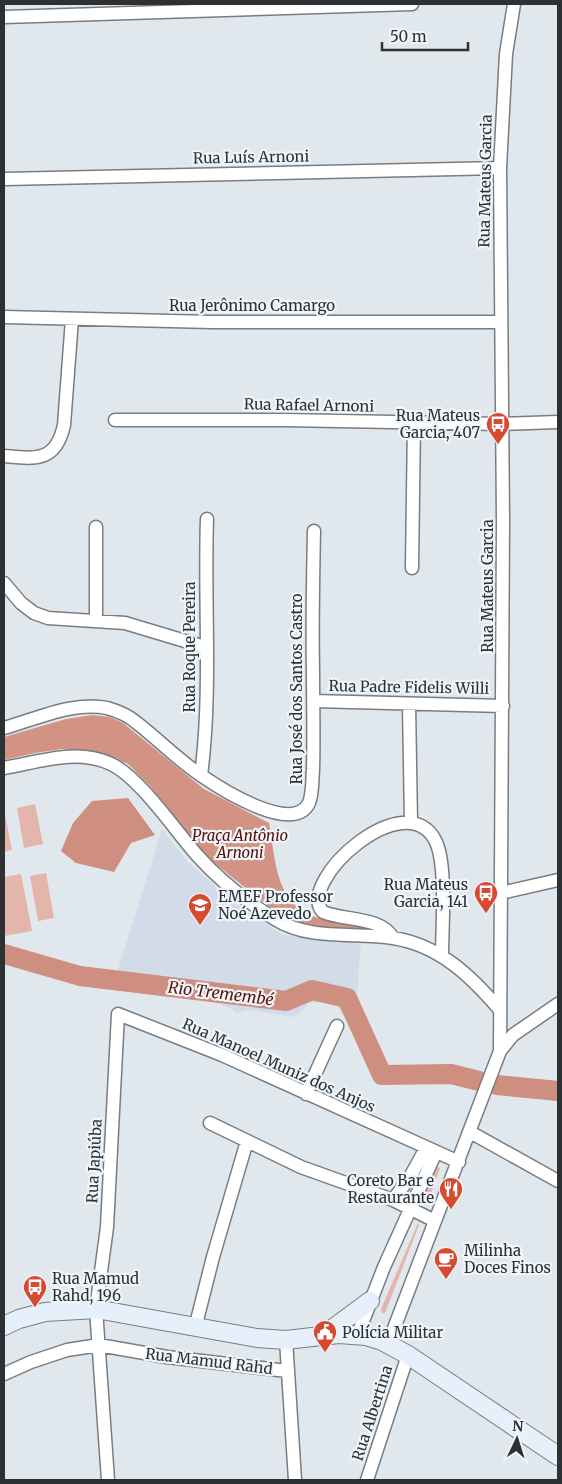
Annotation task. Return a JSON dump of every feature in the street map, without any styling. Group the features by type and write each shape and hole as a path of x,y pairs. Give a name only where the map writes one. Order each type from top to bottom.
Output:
{"main road":[{"path":"322,1337 370,1301"},
{"name":"Rua Mamud Rahd","path":"4,1326 19,1319 45,1312 96,1309 257,1338 286,1340 358,1334 388,1344 408,1356 558,1456"}],"street":[{"path":"4,17 412,4"},
{"name":"Rua Mateus Garcia","path":"388,1344 500,1051 503,706 500,168 506,54 514,4"},
{"name":"Rua Luís Arnoni","path":"4,179 500,168"},
{"name":"Rua Jerônimo Camargo","path":"4,317 500,322"},
{"path":"4,456 40,457 50,454 62,438 72,319"},
{"name":"Rua Rafael Arnoni","path":"115,420 502,424 558,422"},
{"path":"412,568 414,422"},
{"name":"Rua Roque Pereira","path":"201,776 205,736 206,519"},
{"path":"96,527 96,621"},
{"name":"Rua José dos Santos Castro","path":"4,728 72,709 89,706 107,708 124,714 137,722 201,776 260,808 283,815 293,815 301,811 308,805 312,793 314,531"},
{"path":"4,583 21,603 34,613 65,620 96,621 139,626 205,647"},
{"name":"Rua Padre Fidelis Willi","path":"314,701 503,706"},
{"path":"409,704 411,823"},
{"path":"4,768 62,757 80,757 112,764 137,785 198,856 230,886 275,920 295,928 326,934 393,938 420,946 442,956 461,969 500,1010"},
{"path":"393,938 390,932 379,925 323,912 319,907 319,889 337,863 370,834 391,825 411,823 430,834 438,849 441,865 442,956"},
{"path":"501,893 558,880"},
{"path":"500,1051 513,1035 558,1004"},
{"name":"Rua Manoel Muniz dos Anjos","path":"118,1014 222,1055 459,1162"},
{"name":"Rua Japiúba","path":"96,1309 107,1227 118,1014"},
{"path":"306,1094 337,1026"},
{"path":"210,1124 302,1167 392,1200 409,1210 435,1221"},
{"path":"470,1132 558,1181"},
{"path":"196,1328 213,1257 247,1142"},
{"path":"392,1200 431,1150"},
{"path":"358,1334 409,1210 431,1150"},
{"path":"96,1309 108,1480"},
{"name":"Rua Mamud Rahd","path":"4,1374 67,1350 99,1345 167,1357 287,1371 286,1340"},
{"name":"Rua Albertina","path":"367,1480 408,1356"},
{"path":"287,1371 295,1480"}],"shaded area":[{"path":"128,798 155,835 131,843 114,872 76,863 61,851 73,823 92,801"},
{"path":"35,804 43,844 24,848 17,808"},
{"path":"4,810 12,850 4,852"},
{"name":"EMEF Professor Noé Azevedo","path":"162,829 188,862 234,903 283,935 361,944 355,1016 347,1022 334,1002 308,1003 301,1013 293,1017 248,1010 236,1013 230,1008 195,996 155,988 111,986 114,973 117,973"},
{"path":"46,873 54,918 38,921 30,876"},
{"path":"21,874 32,931 4,936 4,877"},
{"path":"434,1166 440,1168 427,1205 420,1203"},
{"path":"418,1223 419,1225 385,1313 382,1313 381,1309"}],"green space":[{"name":"Praça Antônio Arnoni","path":"92,715 110,717 123,723 204,789 269,823 276,866 284,890 292,902 302,910 328,921 383,929 387,934 299,924 267,905 203,854 150,786 128,764 84,751 62,749 4,760 4,737 66,719"}],"waterway":[{"name":"Rio Tremembé","path":"4,954 80,976 286,1001 312,990 347,998 382,1075 451,1074 479,1081"},
{"name":"Rio Tremembé","path":"497,1085 558,1091"}],"place":[{"name":"Rua Mateus Garcia, 407","path":"498,445"},
{"name":"Rua Mateus Garcia, 141","path":"486,914"},
{"name":"EMEF Professor Noé Azevedo","path":"200,926"},
{"name":"Coreto Bar e Restaurante","path":"451,1210"},
{"name":"Milinha Doces Finos","path":"446,1280"},
{"name":"Rua Mamud Rahd, 196","path":"35,1308"},
{"name":"Polícia Militar","path":"325,1353"}]}
